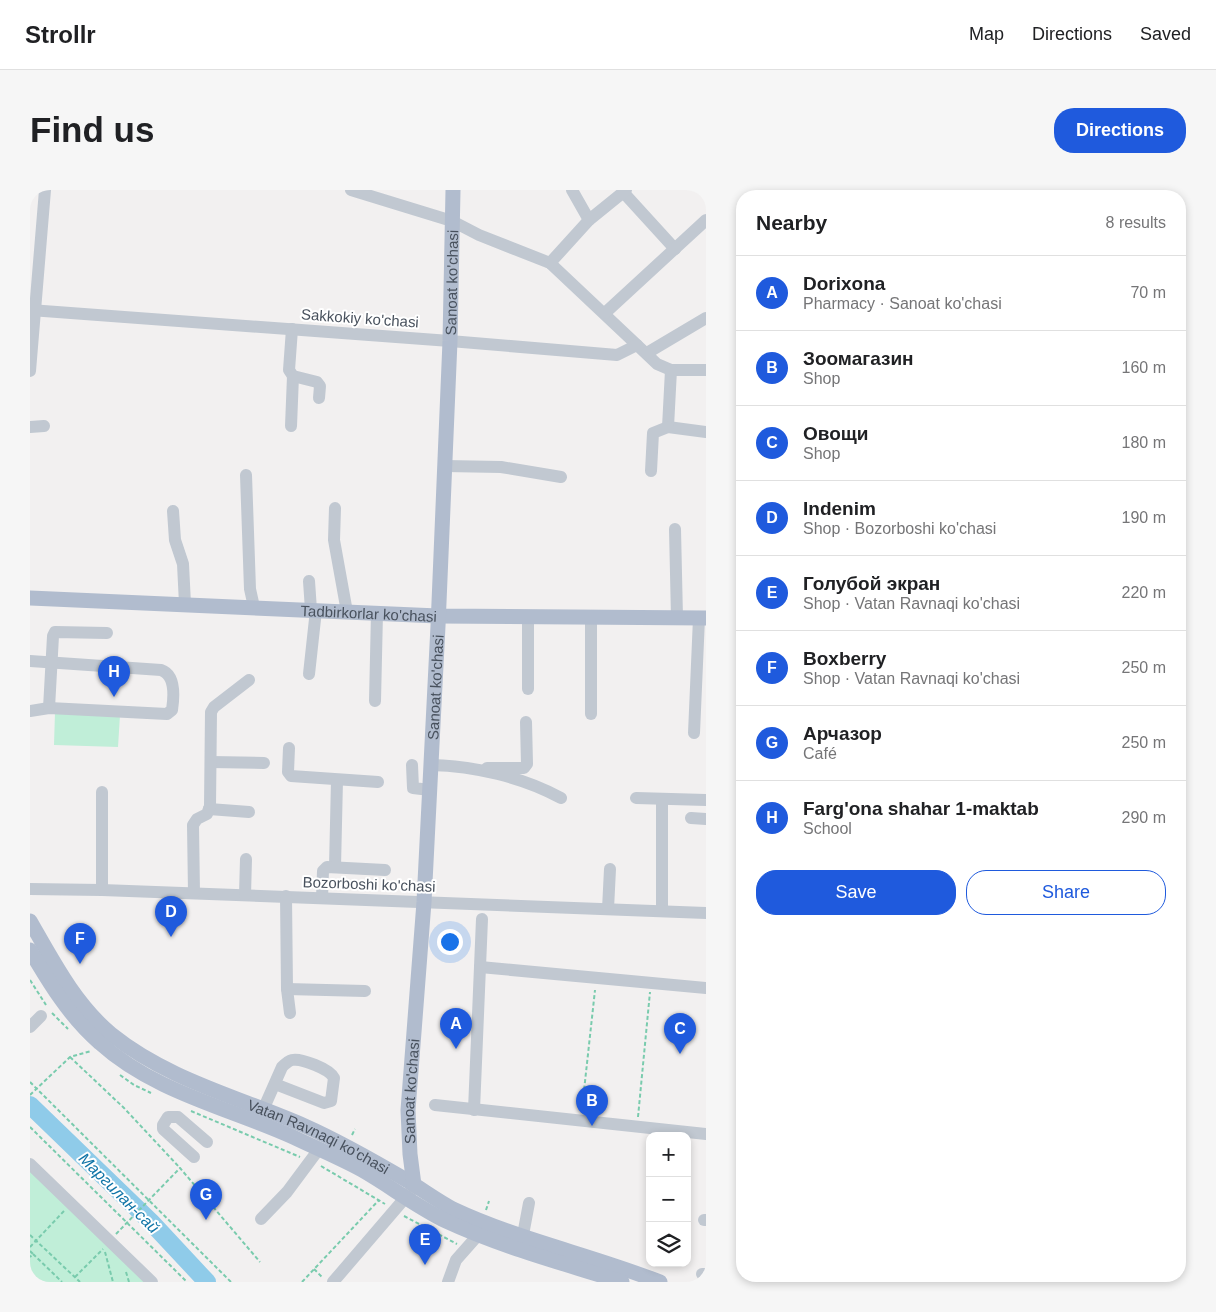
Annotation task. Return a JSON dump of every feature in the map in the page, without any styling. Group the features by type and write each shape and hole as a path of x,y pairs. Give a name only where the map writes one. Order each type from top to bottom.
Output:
{"main road":[{"name":"Sanoat ko'chasi","path":"411,1191 408,1110 424,902 430,790 450,341 453,190"},
{"name":"Tadbirkorlar ko'chasi","path":"30,598 438,616 702,618"},
{"name":"Vatan Ravnaqi ko'chasi","path":"30,921 63,979 81,1003 110,1033 136,1052 172,1072 333,1139 411,1191 446,1220 479,1234 622,1282"},
{"name":"Vatan Ravnaqi ko'chasi","path":"30,950 51,987 70,1013 100,1044 128,1064 165,1085 319,1149 362,1171 452,1208 523,1235 660,1282"}],"street":[{"path":"30,371 32,310 45,190"},
{"path":"351,190 452,221 479,235 550,263 657,364 671,370 706,370"},
{"path":"572,190 589,220"},
{"path":"550,263 589,220 624,191 675,249"},
{"path":"605,313 706,220"},
{"name":"Sakkokiy ko'chasi","path":"32,310 617,355 637,345"},
{"path":"647,353 706,318"},
{"path":"292,329 288,363 289,370 294,376 317,382 320,386 319,398"},
{"path":"668,427 671,370"},
{"path":"291,426 294,376"},
{"path":"30,427 44,426"},
{"path":"651,471 653,433 668,427 706,432"},
{"path":"445,466 501,467 561,477"},
{"path":"246,475 250,589 254,607"},
{"path":"335,508 334,540 347,612"},
{"path":"173,511 175,540 183,564 185,604"},
{"path":"675,528 677,618"},
{"path":"309,581 313,610 309,674"},
{"path":"375,701 377,613"},
{"path":"528,617 528,689"},
{"path":"590,618 590,714"},
{"path":"694,732 702,618"},
{"path":"49,708 51,662 55,632 107,633"},
{"path":"30,660 168,672 172,678 174,703 172,710 167,714 49,708 30,711"},
{"path":"194,893 193,825 197,819 207,814 209,809 211,712 249,680"},
{"path":"431,765 474,768 524,768 527,764 526,722"},
{"path":"289,748 288,772 291,776 378,782"},
{"path":"211,762 264,763"},
{"path":"412,765 413,788 430,790"},
{"path":"474,768 540,786 561,798"},
{"path":"335,867 337,780"},
{"path":"102,792 102,890"},
{"path":"636,798 706,800"},
{"path":"662,799 662,911"},
{"path":"209,809 250,812"},
{"path":"691,818 706,818"},
{"path":"245,895 246,859"},
{"path":"322,898 324,868 385,870"},
{"path":"608,909 610,869"},
{"name":"Bozorboshi ko'chasi","path":"30,889 286,896 706,913"},
{"path":"286,896 287,989 290,1013"},
{"path":"474,1110 482,919"},
{"path":"480,967 706,988"},
{"path":"287,989 365,991"},
{"path":"30,1027 41,1016"},
{"path":"263,1110 282,1067 293,1060 328,1069 334,1078 331,1100 324,1103 275,1084"},
{"path":"435,1105 706,1134"},
{"path":"194,1157 163,1129 164,1122 168,1117 178,1117 207,1142"},
{"path":"260,1219 287,1192 319,1149"},
{"path":"30,1164 152,1282"},
{"path":"333,1282 411,1191"},
{"path":"523,1235 529,1203"},
{"path":"448,1282 456,1260 479,1234"}],"path":[{"path":"581,1121 596,977"},
{"path":"637,1126 651,982"},
{"path":"30,1095 70,1057 90,1052 100,1044"},
{"path":"70,1057 124,1108 180,1168 260,1262"},
{"path":"30,1082 231,1282"},
{"path":"30,1126 187,1282"},
{"path":"127,1222 180,1168"},
{"path":"302,1282 379,1200"},
{"path":"30,1247 71,1203"},
{"path":"30,1235 80,1282"},
{"path":"75,1278 104,1248"},
{"path":"30,1251 62,1282"},
{"path":"30,1257 33,1254"},
{"path":"314,1269 328,1282"},
{"path":"30,1274 38,1282"}],"green space":[{"path":"55,712 120,715 118,747 54,745"},
{"path":"30,1164 148,1282 30,1282"}],"waterway":[{"name":"Маргилан-сай","path":"30,1105 151,1222 207,1282"}],"place":[{"name":"Farg'ona shahar 1-maktab","path":"114,697"},
{"name":"Indenim","path":"171,937"},
{"name":"Boxberry","path":"80,964"},
{"name":"Dorixona","path":"456,1049"},
{"name":"Овощи","path":"680,1054"},
{"name":"Зоомагазин","path":"592,1126"},
{"name":"Арчазор","path":"206,1220"},
{"name":"Голубой экран","path":"425,1265"}]}
